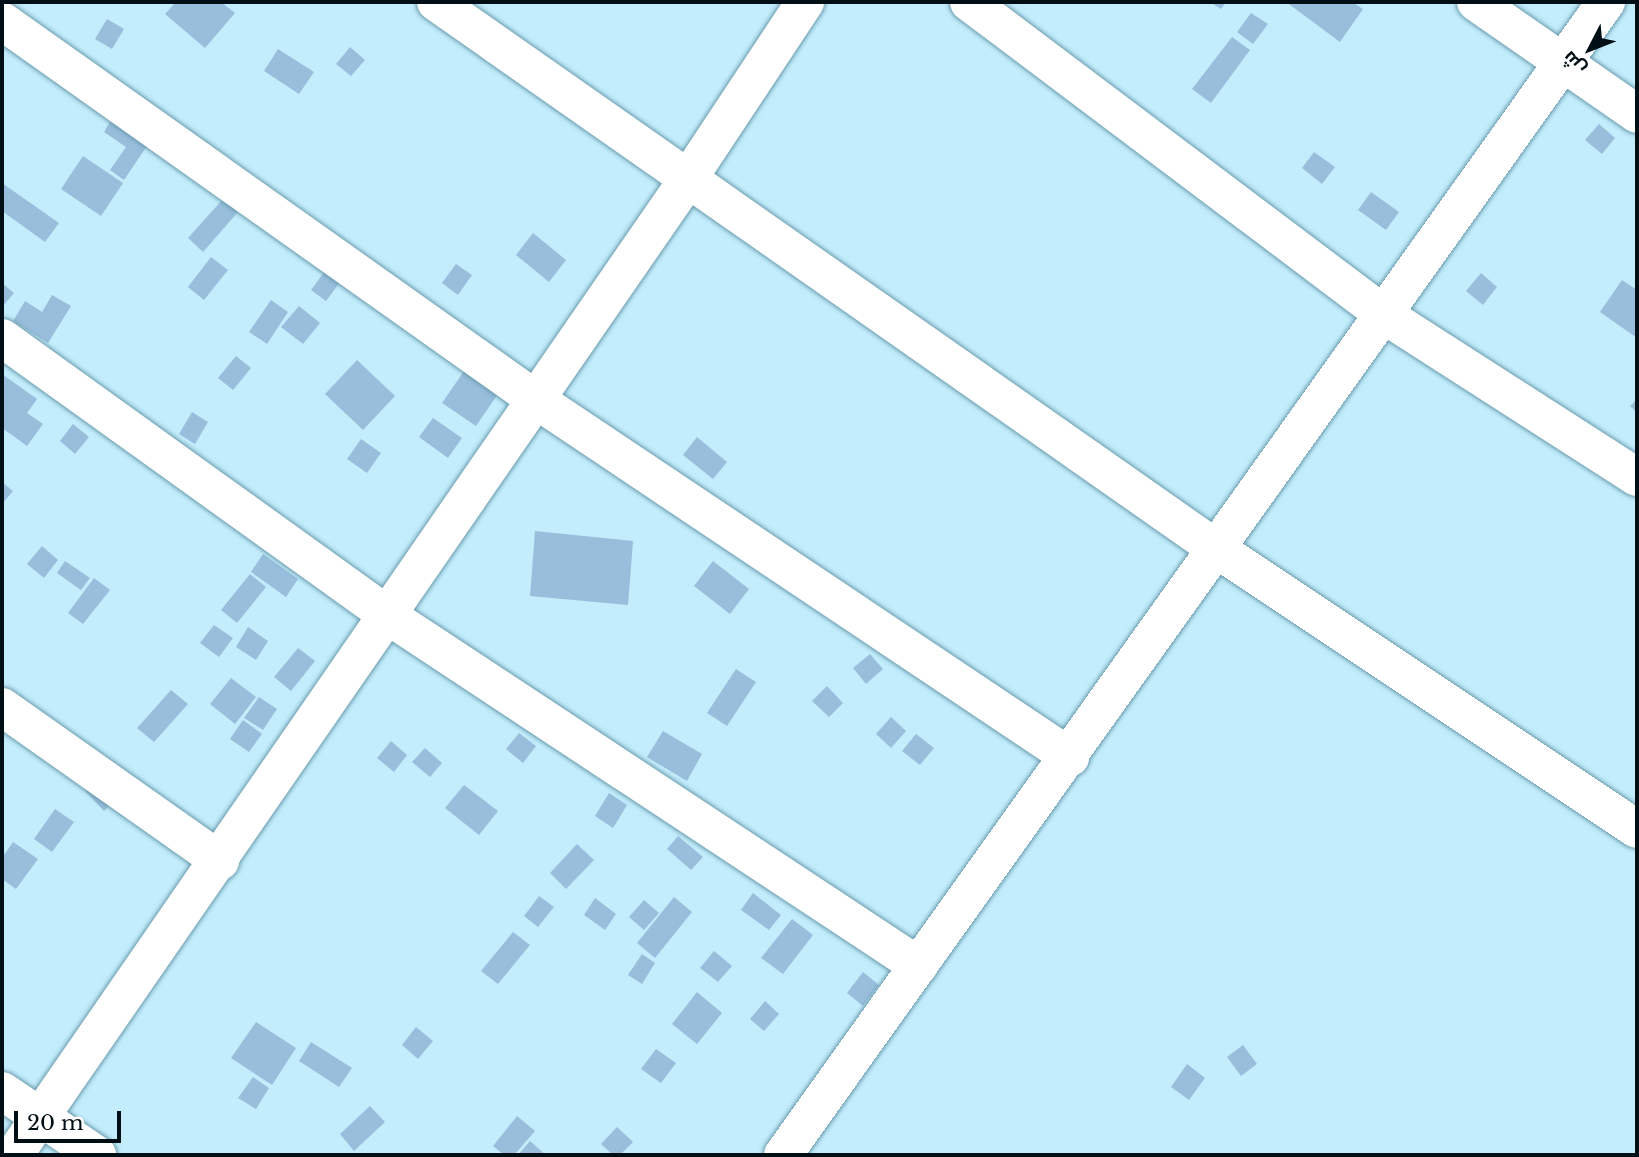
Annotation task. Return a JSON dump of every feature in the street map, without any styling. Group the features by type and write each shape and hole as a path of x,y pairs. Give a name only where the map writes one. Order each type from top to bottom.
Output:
{"street":[{"path":"436,2 690,176 1218,550 1637,829"},
{"path":"13,1155 220,861 690,176 805,2"},
{"path":"969,2 1386,316 1637,477"},
{"path":"1476,2 1637,114"},
{"path":"783,1155 1386,316 1606,2"},
{"path":"2,21 535,399 1070,757"},
{"path":"2,338 387,615 919,966"},
{"path":"2,707 220,861"},
{"path":"2,1091 97,1155"}],"building":[{"path":"176,2 221,2 235,13 205,48 165,14"},
{"path":"1210,2 1226,2 1221,9"},
{"path":"1286,2 1352,2 1363,9 1340,42"},
{"path":"1251,13 1268,24 1253,44 1237,32"},
{"path":"107,19 124,29 112,49 95,39"},
{"path":"1232,37 1250,50 1211,103 1192,89"},
{"path":"350,47 365,60 351,76 336,64"},
{"path":"278,49 314,72 299,94 264,71"},
{"path":"114,115 151,140 124,180 110,170 126,147 104,132"},
{"path":"1599,124 1615,138 1602,154 1585,140"},
{"path":"1314,152 1335,167 1322,184 1302,168"},
{"path":"83,156 123,183 101,216 61,189"},
{"path":"2,183 59,223 45,242 2,211"},
{"path":"1371,192 1399,212 1386,230 1358,210"},
{"path":"223,199 238,212 203,252 188,238"},
{"path":"533,233 566,260 549,282 516,255"},
{"path":"211,257 228,270 204,300 188,287"},
{"path":"456,264 472,275 458,295 442,283"},
{"path":"325,271 340,282 326,301 311,290"},
{"path":"1481,273 1497,287 1483,305 1466,291"},
{"path":"1622,280 1637,290 1637,338 1600,312"},
{"path":"2,283 14,293 2,307"},
{"path":"52,295 71,306 48,343 13,321 25,301 42,312"},
{"path":"271,300 288,312 267,344 249,332"},
{"path":"299,306 320,323 303,344 281,327"},
{"path":"236,356 251,368 233,390 218,378"},
{"path":"357,360 395,396 363,430 325,394"},
{"path":"464,371 498,394 476,426 442,403"},
{"path":"2,374 37,399 27,413 43,424 27,446 2,428"},
{"path":"1637,399 1637,413 1630,406"},
{"path":"192,412 208,422 195,444 179,434"},
{"path":"433,418 462,438 448,458 419,437"},
{"path":"73,424 89,437 75,454 60,441"},
{"path":"697,437 727,462 713,479 683,455"},
{"path":"361,439 381,453 367,473 347,459"},
{"path":"2,482 13,491 2,504"},
{"path":"535,531 633,541 628,605 530,596"},
{"path":"42,546 58,560 44,578 27,564"},
{"path":"263,554 298,579 286,597 251,572"},
{"path":"65,561 90,578 81,590 57,573"},
{"path":"713,561 749,589 730,614 694,586"},
{"path":"250,574 266,587 237,623 221,610"},
{"path":"94,578 110,590 83,624 68,613"},
{"path":"214,625 233,638 219,657 200,643"},
{"path":"248,627 268,641 256,660 236,647"},
{"path":"298,648 315,661 291,691 274,677"},
{"path":"870,654 883,669 866,684 853,668"},
{"path":"736,669 756,682 727,726 707,713"},
{"path":"231,678 256,697 235,724 210,704"},
{"path":"827,686 843,703 829,717 812,701"},
{"path":"171,690 188,704 154,742 137,728"},
{"path":"259,697 277,709 263,730 244,718"},
{"path":"891,717 906,731 891,748 876,734"},
{"path":"243,720 262,734 249,752 230,739"},
{"path":"663,731 702,754 687,781 647,757"},
{"path":"519,733 536,746 523,763 506,749"},
{"path":"916,734 934,748 920,765 902,751"},
{"path":"391,741 407,755 394,772 377,758"},
{"path":"425,748 442,763 430,777 412,762"},
{"path":"99,778 118,797 104,811 85,791"},
{"path":"464,785 498,811 479,835 445,808"},
{"path":"609,793 627,805 613,828 595,816"},
{"path":"55,809 74,822 52,852 34,839"},
{"path":"678,836 703,857 691,870 667,849"},
{"path":"13,842 38,859 16,889 2,879 2,858"},
{"path":"577,844 594,860 566,889 550,873"},
{"path":"753,893 781,915 769,930 741,910"},
{"path":"539,896 554,907 538,927 524,916"},
{"path":"674,897 692,912 655,958 637,943"},
{"path":"595,898 616,914 605,930 584,915"},
{"path":"644,900 659,913 644,930 629,917"},
{"path":"792,919 813,935 783,974 761,958"},
{"path":"513,932 530,945 498,984 481,971"},
{"path":"714,951 732,966 718,982 700,968"},
{"path":"642,954 655,963 642,984 628,975"},
{"path":"863,972 879,985 863,1006 847,993"},
{"path":"697,992 722,1013 697,1044 672,1024"},
{"path":"765,1001 779,1014 764,1031 750,1019"},
{"path":"256,1022 296,1048 272,1085 231,1058"},
{"path":"416,1027 433,1041 418,1059 402,1045"},
{"path":"311,1042 352,1068 339,1087 299,1061"},
{"path":"1243,1045 1257,1064 1241,1076 1227,1057"},
{"path":"656,1049 676,1063 661,1083 641,1069"},
{"path":"1187,1064 1205,1078 1189,1100 1171,1087"},
{"path":"253,1077 269,1088 256,1109 238,1098"},
{"path":"370,1106 385,1122 354,1151 340,1134"},
{"path":"517,1116 535,1131 514,1155 504,1155 493,1146"},
{"path":"617,1127 633,1142 620,1155 613,1155 601,1144"},
{"path":"530,1141 546,1155 518,1155"}]}
